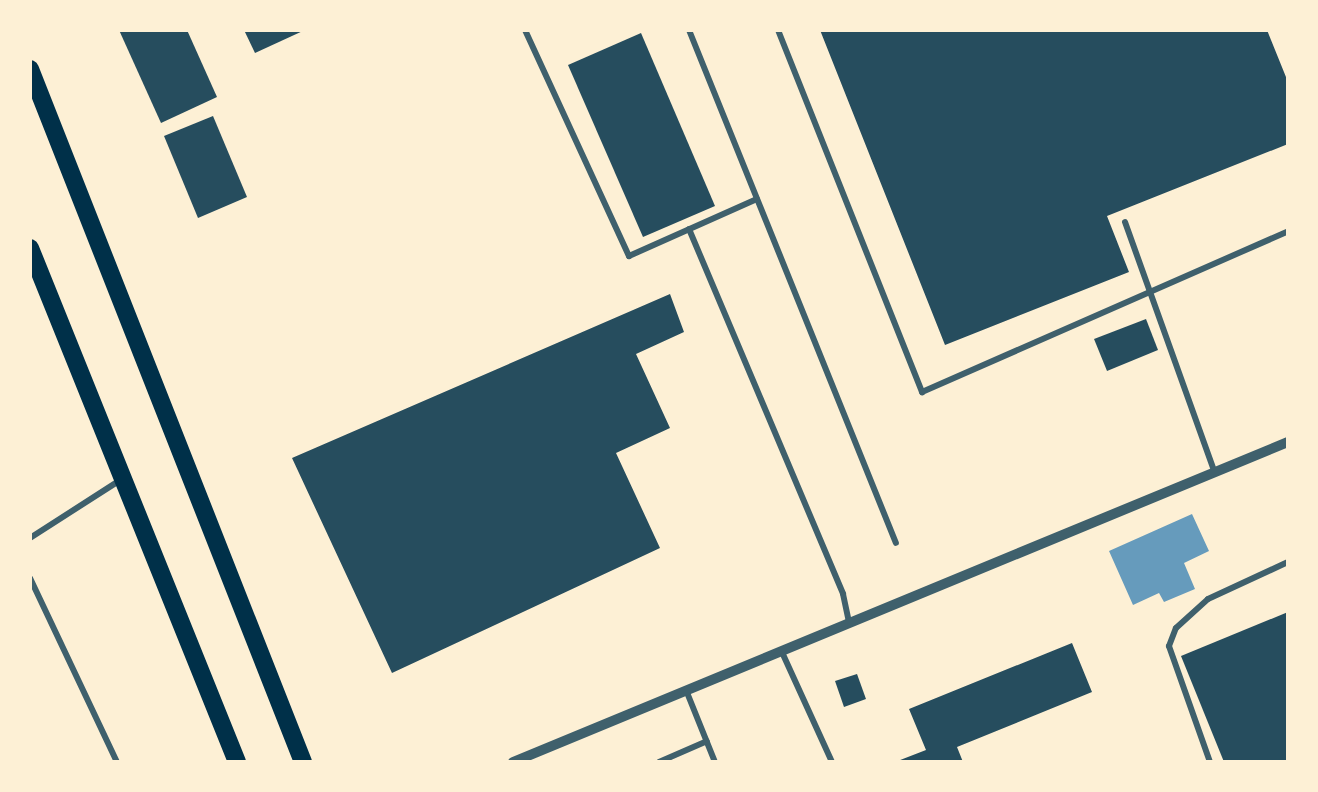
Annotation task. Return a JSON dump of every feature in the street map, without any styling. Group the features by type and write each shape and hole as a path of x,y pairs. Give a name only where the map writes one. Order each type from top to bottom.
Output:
{"main road":[{"path":"30,69 303,762"},
{"path":"32,257 237,762"}],"street":[{"path":"513,762 1288,442"}],"lane":[{"path":"525,30 629,256 757,199"},
{"path":"689,30 896,543"},
{"path":"778,30 922,392 1288,230"},
{"path":"1125,222 1214,472"},
{"path":"690,229 843,594 850,622"},
{"path":"30,538 123,478"},
{"path":"1210,762 1169,646 1176,628 1208,598 1288,562"},
{"path":"30,578 116,762"},
{"path":"781,650 832,762"},
{"path":"686,690 716,762"},
{"path":"659,762 707,741"}],"water":[{"path":"1192,514 1209,551 1184,563 1195,589 1164,602 1159,593 1133,605 1109,551"}],"building":[{"path":"119,30 187,30 217,97 161,123"},
{"path":"244,30 305,30 255,53"},
{"path":"820,30 1267,30 1288,82 1288,144 1107,216 1129,272 945,345"},
{"path":"641,33 715,206 643,237 568,65"},
{"path":"213,116 247,197 198,218 164,136"},
{"path":"670,294 684,332 636,354 670,428 616,453 660,548 392,673 292,458"},
{"path":"1146,319 1158,350 1107,371 1094,339"},
{"path":"1288,612 1288,762 1224,762 1181,656"},
{"path":"1072,643 1092,692 957,747 963,762 895,762 926,750 909,709"},
{"path":"857,674 866,699 844,707 835,681"}]}
